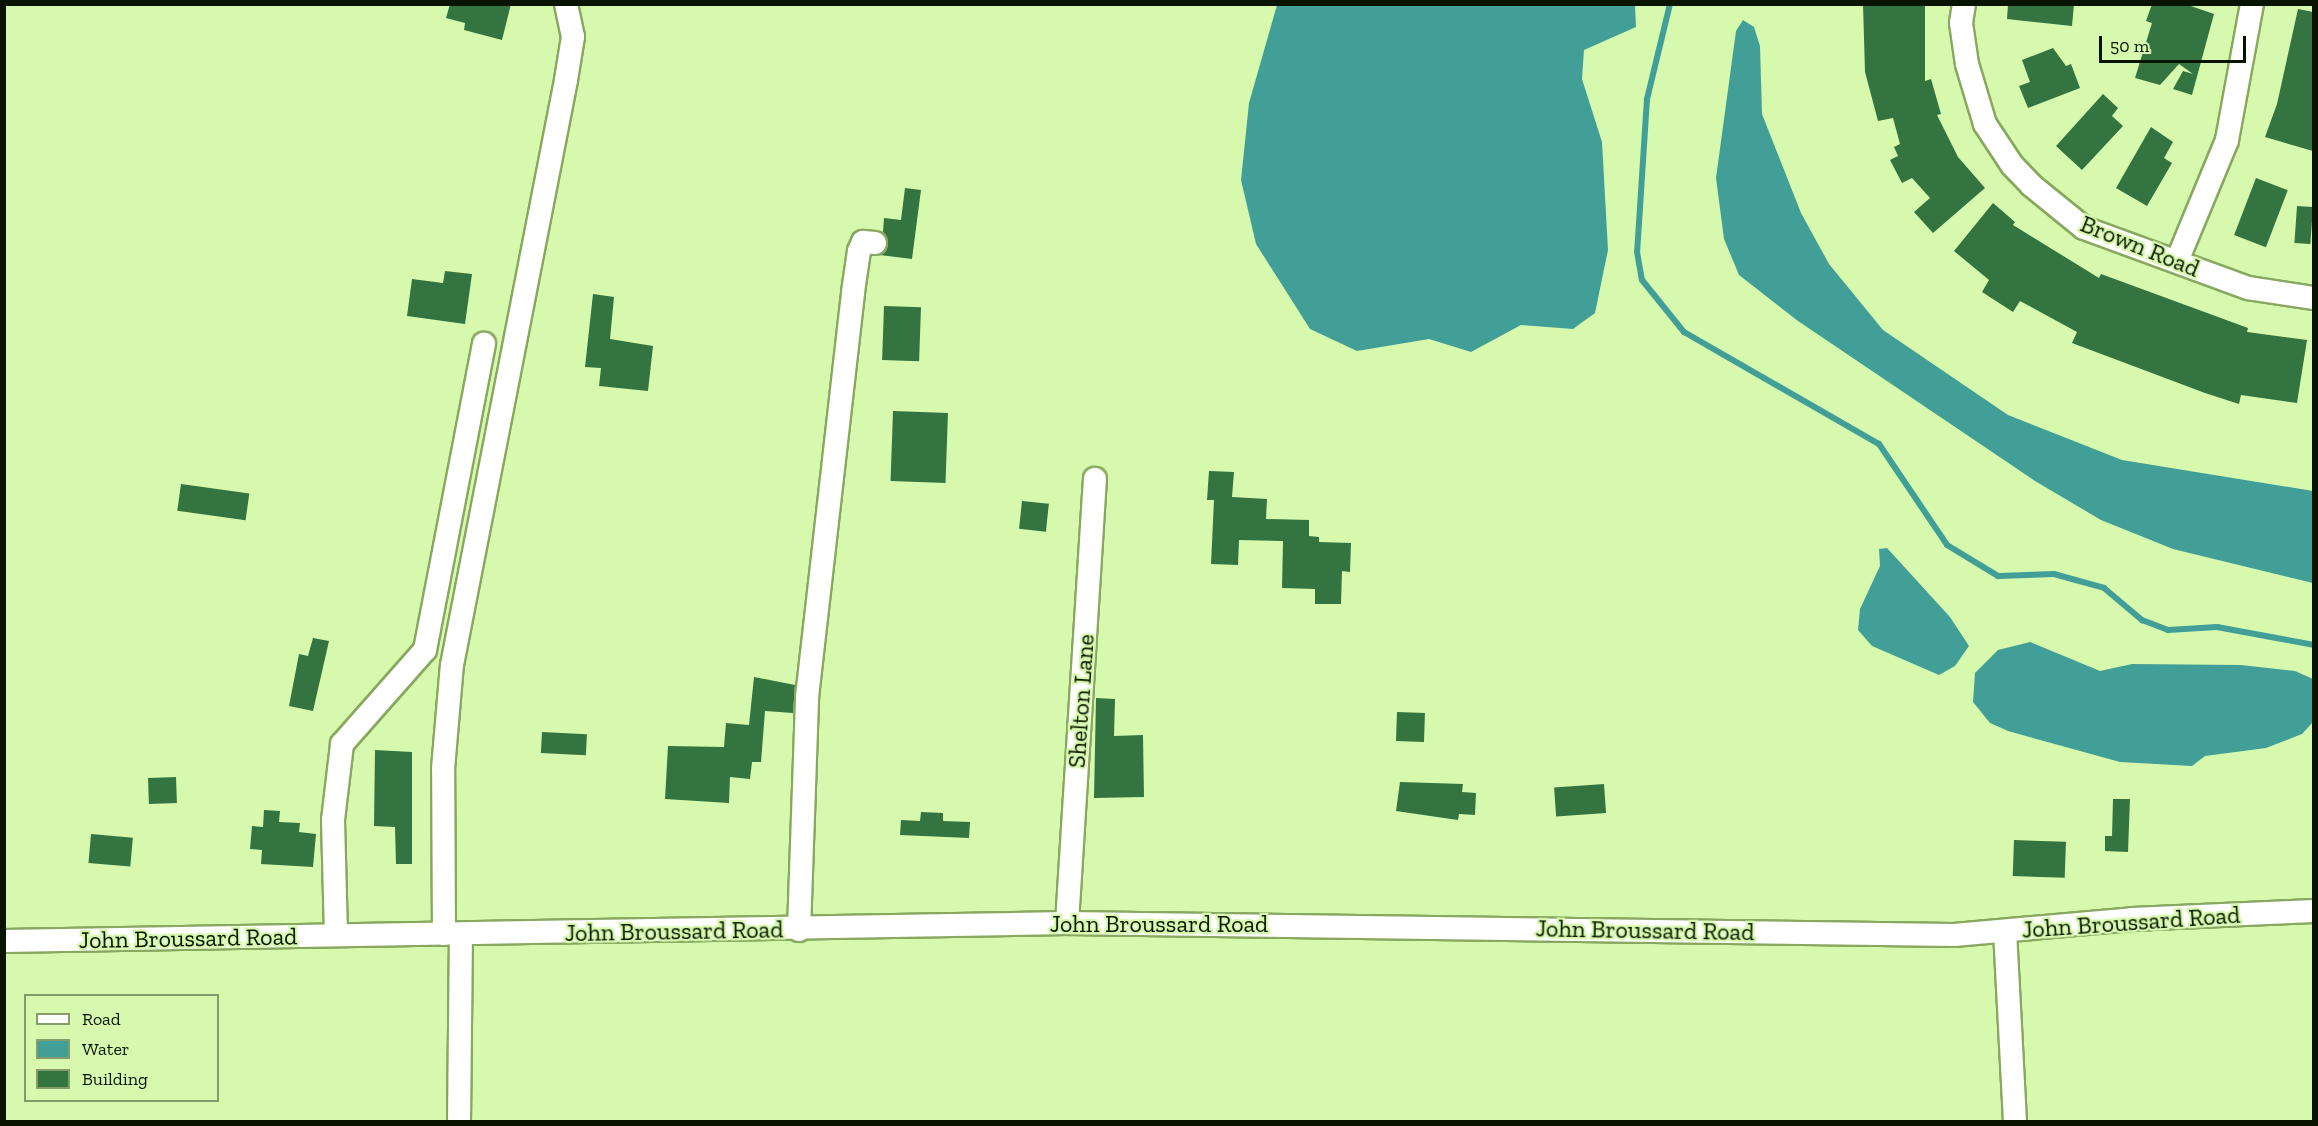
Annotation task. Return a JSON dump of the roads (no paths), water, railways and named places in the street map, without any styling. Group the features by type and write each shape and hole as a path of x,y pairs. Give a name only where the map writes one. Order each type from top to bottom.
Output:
{"street":[{"path":"459,1122 443,769 452,665 566,80 573,37 566,4"},
{"name":"Brown Road","path":"1964,4 1961,23 1967,64 1985,124 2012,165 2084,228 2248,288 2313,298"},
{"path":"2177,261 2227,140 2252,4"},
{"path":"800,930 807,697 859,251 863,243 875,243"},
{"path":"336,935 333,820 342,744 425,650 484,344"},
{"name":"Shelton Lane","path":"1067,923 1095,479"},
{"name":"John Broussard Road","path":"4,941 800,930 1067,923 1954,935 2132,920 2313,911"},
{"path":"2006,931 2015,1122"}],"water":[{"path":"1277,5 1635,5 1636,27 1584,50 1582,79 1602,142 1608,250 1595,313 1573,329 1521,325 1471,352 1429,339 1357,351 1310,329 1256,244 1241,180 1249,103"},
{"path":"1743,20 1754,27 1760,46 1762,114 1801,213 1829,264 1883,330 2008,415 2122,460 2313,491 2313,583 2173,549 2101,520 2035,481 1798,321 1739,275 1724,239 1716,178 1736,31"},
{"path":"1887,548 1950,617 1969,646 1955,666 1939,675 1872,646 1858,630 1860,609 1880,566 1879,549"},
{"path":"2030,642 2100,671 2132,664 2241,665 2295,671 2313,679 2313,722 2302,734 2266,748 2205,756 2192,766 2120,762 2008,731 1990,723 1973,702 1975,673 1998,650"}],"waterway":[{"path":"1670,4 1647,99 1637,252 1642,280 1684,332 1879,444 1947,545 1998,576 2054,574 2104,588 2142,620 2168,630 2217,627 2314,645"}]}
